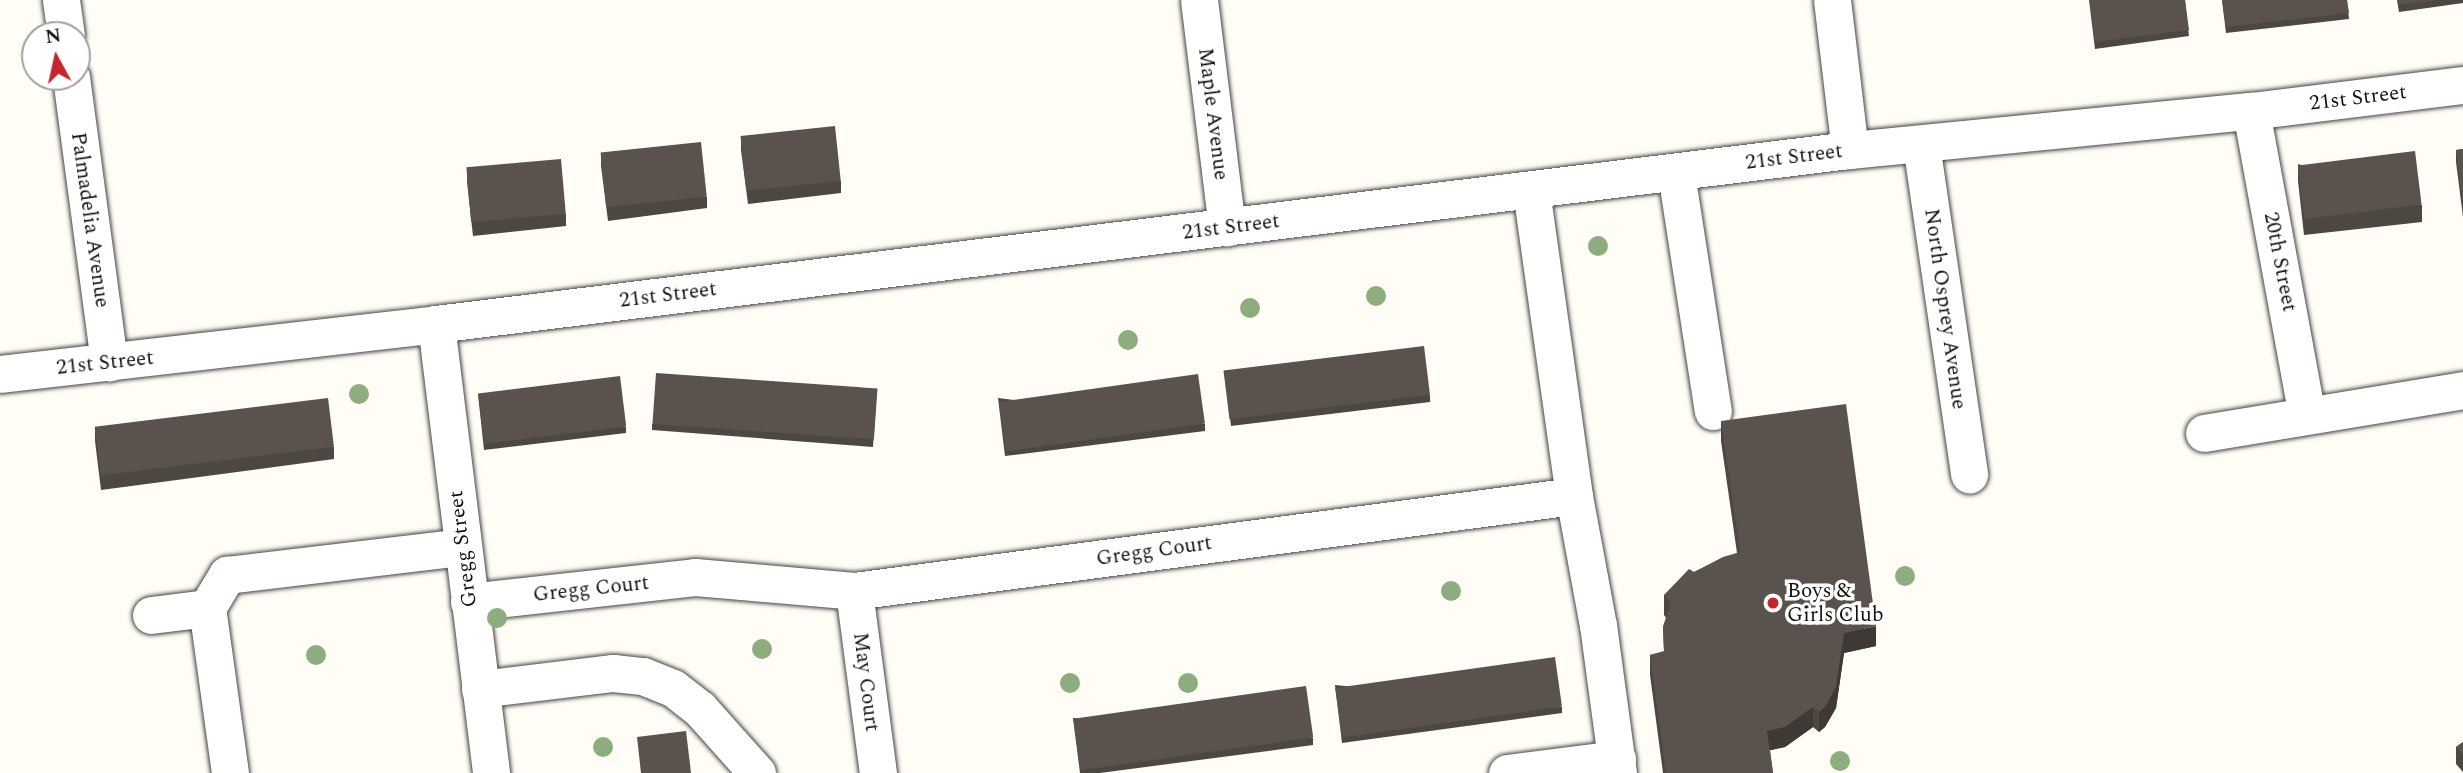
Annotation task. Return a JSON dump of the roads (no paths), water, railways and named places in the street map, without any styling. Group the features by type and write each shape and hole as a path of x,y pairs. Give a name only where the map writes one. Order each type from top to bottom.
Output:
{"street":[{"path":"61,0 64,21"},
{"name":"Maple Avenue","path":"1199,0 1227,227"},
{"path":"1832,0 1850,150"},
{"name":"21st Street","path":"0,374 436,324 1850,150 2251,111 2463,85"},
{"name":"Palmadelia Avenue","path":"73,91 109,362"},
{"name":"20th Street","path":"2251,111 2307,415"},
{"name":"North Osprey Avenue","path":"1921,144 1969,475"},
{"path":"1676,173 1713,411"},
{"path":"1507,773 1617,766 1598,625 1574,496 1531,190"},
{"name":"Gregg Street","path":"436,324 491,773"},
{"path":"2204,433 2463,390"},
{"name":"Gregg Court","path":"469,602 695,577 854,591 1574,496"},
{"path":"230,773 207,608 227,575 463,547"},
{"name":"May Court","path":"854,591 878,773"},
{"path":"151,615 207,608"},
{"path":"480,690 613,673 643,676 673,688 700,709 758,773"}],"place":[{"name":"Boys & Girls Club","path":"1773,603"}]}
